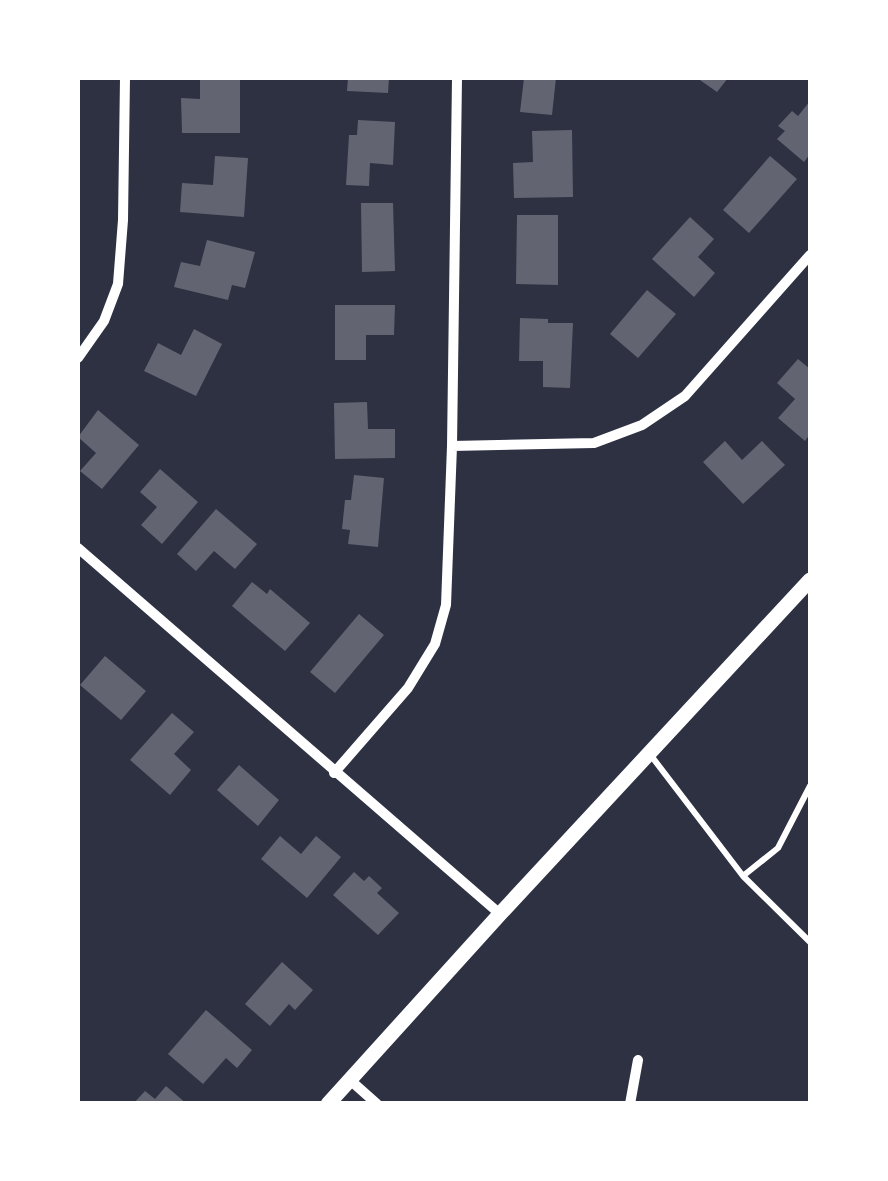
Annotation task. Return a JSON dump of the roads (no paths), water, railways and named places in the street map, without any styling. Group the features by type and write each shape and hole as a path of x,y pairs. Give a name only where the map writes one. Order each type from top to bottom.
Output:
{"street":[{"path":"78,358 104,321 118,284 125,78"},
{"path":"334,772 408,688 435,644 446,605 457,78"},
{"path":"452,446 594,443 642,425 686,396 810,255"},
{"path":"78,548 500,914"},
{"path":"328,1104 810,580"},
{"path":"630,1104 638,1060"},
{"path":"350,1080 377,1104"}],"lane":[{"path":"649,753 743,876 810,942"},
{"path":"743,876 778,848 810,786"}]}
